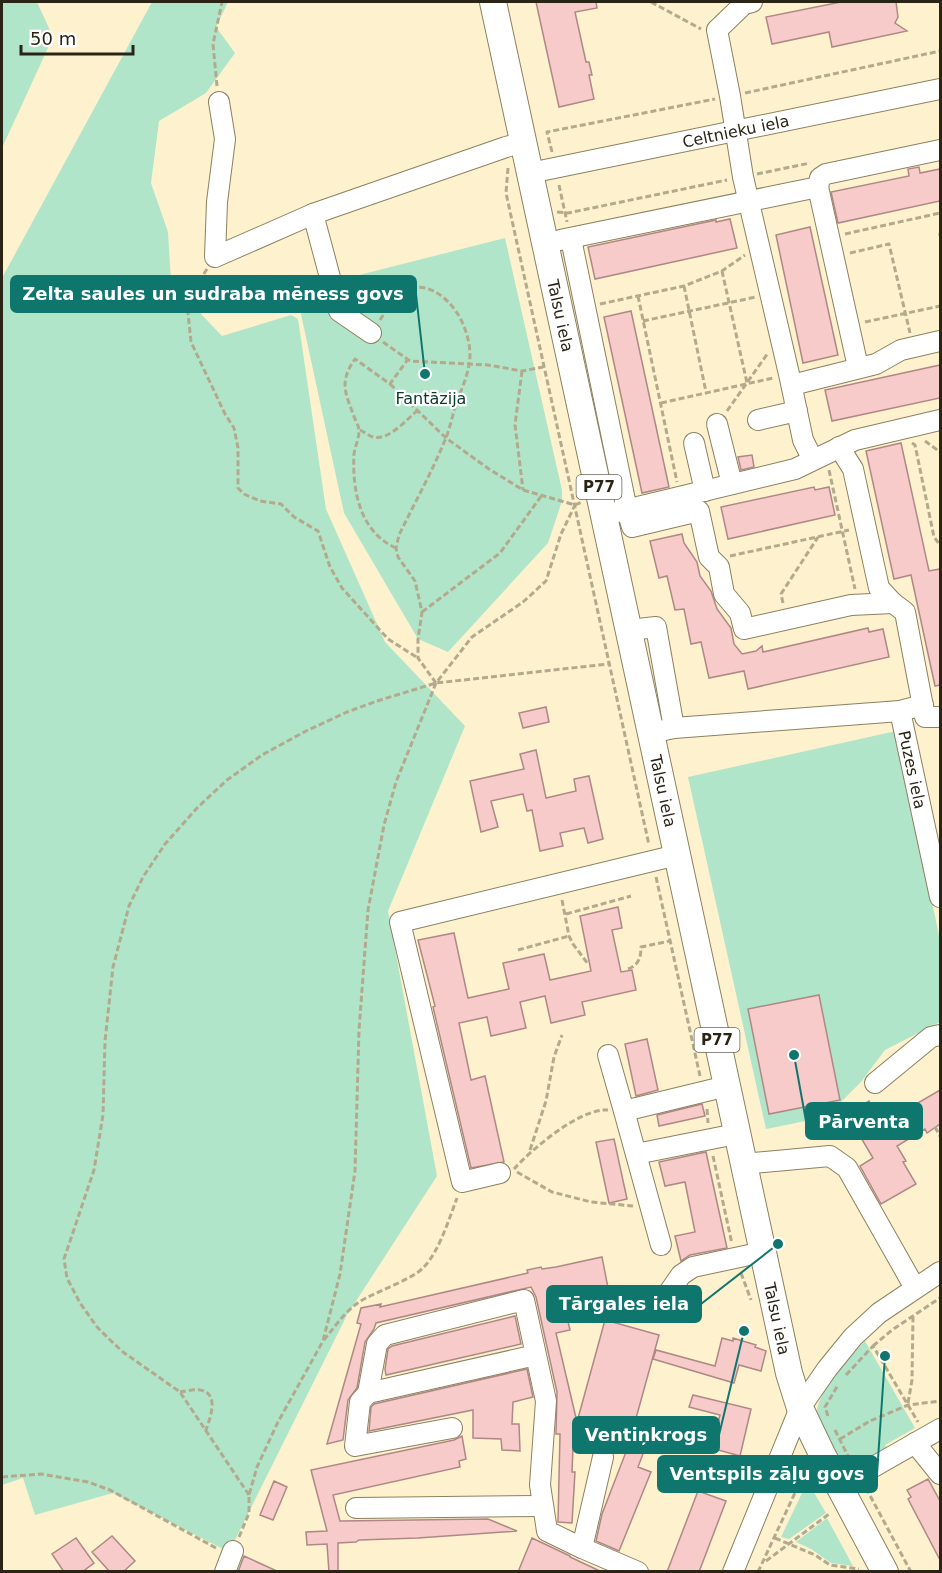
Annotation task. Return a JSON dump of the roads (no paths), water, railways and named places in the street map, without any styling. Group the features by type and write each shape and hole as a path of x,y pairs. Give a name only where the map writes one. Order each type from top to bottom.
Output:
{"main road":[{"name":"Talsu iela","path":"493,2 515,144 530,173 558,241 616,512 629,630 663,730 665,858 715,1089 736,1134 783,1347 800,1408 849,1480 885,1572"}],"street":[{"path":"747,2 717,30 749,201 803,440 853,469 879,588 905,612 925,717 940,717"},
{"name":"Celtnieku iela","path":"530,173 940,89"},
{"path":"219,102 225,140 217,202 215,257 313,214 515,144"},
{"path":"858,367 818,187 820,178 826,174 940,150"},
{"path":"818,187 558,241 586,307 616,512 695,498 732,484 795,469 855,440 940,420"},
{"path":"313,214 339,311 371,333"},
{"path":"791,380 876,364 901,350 940,341"},
{"path":"758,420 797,411"},
{"path":"717,424 732,484"},
{"path":"694,443 695,498 708,557 719,567 724,594 740,613 744,628 858,604 893,603"},
{"path":"663,730 900,711 923,705"},
{"name":"Puzes iela","path":"900,711 934,828 940,897"},
{"path":"507,1171 462,1182 400,922 665,858"},
{"path":"874,1083 931,1037 940,1035"},
{"path":"608,1055 661,1245"},
{"path":"624,1111 715,1089"},
{"path":"636,1154 736,1134"},
{"path":"743,1164 830,1156 847,1168 915,1288"},
{"path":"660,1305 681,1275 693,1267 763,1252"},
{"path":"733,1572 786,1461 800,1408 853,1337 879,1312 940,1272"},
{"path":"453,1428 355,1446 360,1402 368,1393 377,1344 385,1335 524,1300 546,1401 540,1485 547,1531 638,1572"},
{"path":"368,1393 536,1355"},
{"path":"849,1480 940,1429"},
{"path":"915,1443 940,1474"},
{"path":"582,1548 603,1457"},
{"path":"356,1508 542,1506"},
{"path":"225,1572 234,1551"}],"place":[{"name":"Zelta saules un sudraba mēness govs","path":"425,374"},
{"name":"Pārventa","path":"794,1055"},
{"name":"Tārgales iela","path":"778,1244"},
{"name":"Ventiņkrogs","path":"744,1331"},
{"name":"Ventspils zāļu govs","path":"885,1356"}],"park label":[{"name":"Fantāzija","path":"431,398"}]}
